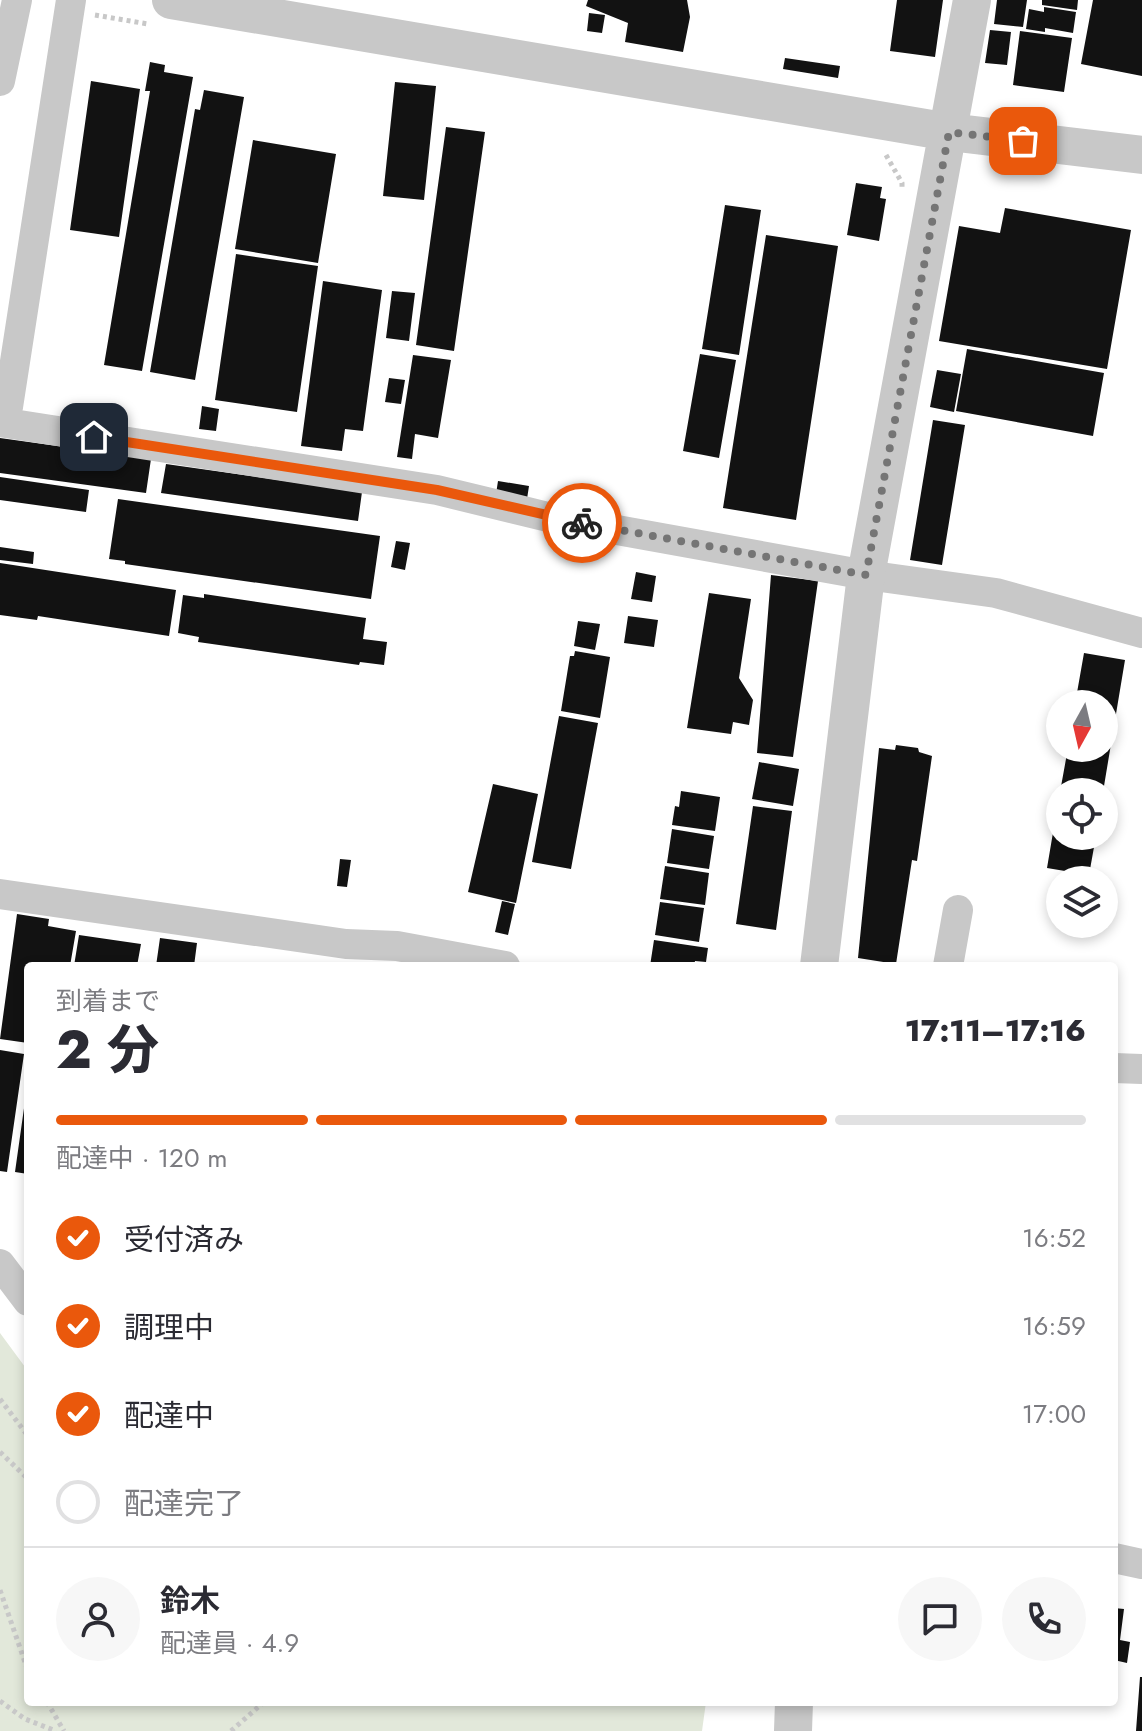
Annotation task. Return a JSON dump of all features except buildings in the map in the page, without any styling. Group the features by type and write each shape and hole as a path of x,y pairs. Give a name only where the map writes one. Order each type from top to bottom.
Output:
{"street":[{"path":"0,81 17,0"},
{"path":"819,962 866,575 972,0"},
{"path":"71,5 4,415 437,490 556,519 866,575 996,593 1142,633"},
{"path":"160,12 949,132 1142,155"},
{"path":"0,894 346,944 395,956 461,962"},
{"path":"949,962 958,910"},
{"path":"1118,1068 1142,1069"},
{"path":"0,1264 24,1296"},
{"path":"1118,1559 1142,1564"},
{"path":"793,1731 794,1706"}],"path":[{"path":"71,5 160,12"},
{"path":"877,151 886,155 902,183 900,199"},
{"path":"0,1399 24,1431"},
{"path":"0,1452 24,1475"},
{"path":"0,1590 24,1659"},
{"path":"0,1701 25,1719 56,1731"},
{"path":"49,1706 64,1731"},
{"path":"231,1731 259,1706"}],"shaded area":[{"path":"0,1333 24,1366 24,1706 705,1706 702,1731 0,1731"}],"way so far":[{"path":"582,523 866,575 949,132 1023,141"}],"route":[{"path":"94,437 437,490 582,523"}]}
